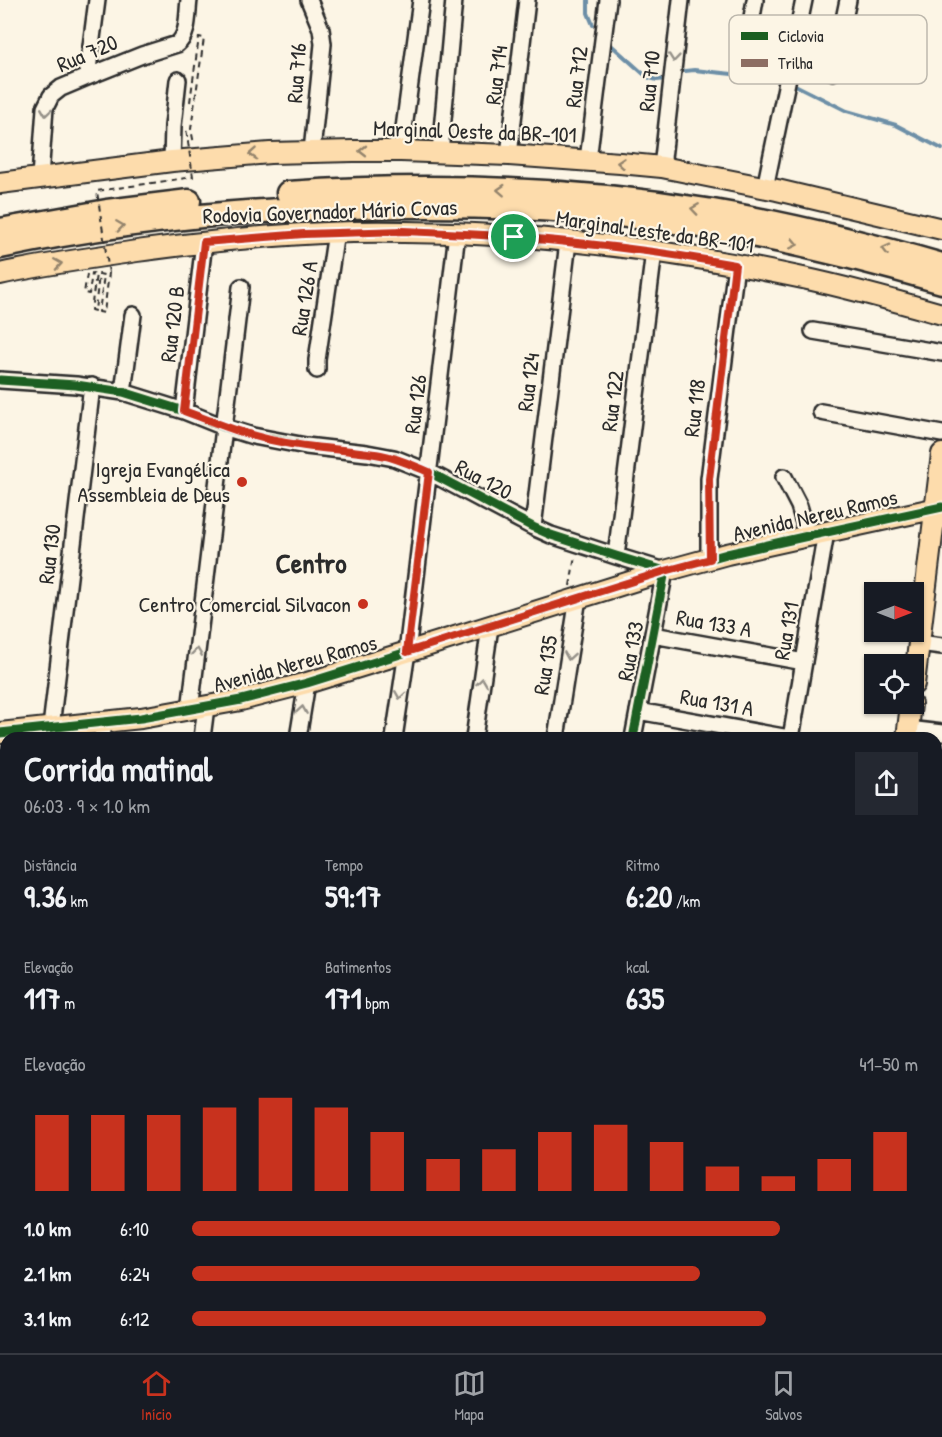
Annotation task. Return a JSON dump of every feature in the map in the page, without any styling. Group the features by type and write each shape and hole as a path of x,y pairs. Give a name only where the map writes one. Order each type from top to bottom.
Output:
{"highway":[{"name":"Rodovia Governador Mário Covas","path":"0,230 145,206 234,197 353,190 499,190 608,198 712,211 786,225 942,265"},
{"name":"Rodovia Governador Mário Covas","path":"0,247 127,224 234,212 343,206 510,207 629,216 713,228 819,249 942,282"}],"main road":[{"name":"Marginal Oeste da BR-101","path":"0,183 172,161 312,151 401,151 509,155 662,167 942,229"},
{"name":"Marginal Leste da BR-101","path":"0,274 101,264 204,242 242,238 336,232 457,233 654,251 804,278 942,314"},
{"path":"918,654 934,580 942,454"},
{"name":"Avenida Nereu Ramos","path":"8,732 51,727 103,730 141,718 258,696 490,627 665,571 817,533 939,507"},
{"path":"907,732 910,714"}],"street":[{"path":"87,76 97,0"},
{"name":"Rua 720","path":"40,177 45,108 54,92 87,76 177,44 182,40 185,31 189,0"},
{"name":"Rua 716","path":"309,0 321,29 323,44 312,151"},
{"path":"401,151 421,0"},
{"path":"440,152 454,0"},
{"name":"Rua 714","path":"509,155 527,0"},
{"name":"Rua 712","path":"588,160 608,0"},
{"name":"Rua 710","path":"662,167 681,0"},
{"path":"752,15 755,0"},
{"path":"801,15 804,0"},
{"path":"845,15 848,0"},
{"path":"172,161 178,80"},
{"path":"765,188 786,84"},
{"name":"Rua 126 A","path":"316,370 336,232"},
{"name":"Rua 126","path":"395,732 407,652 457,233"},
{"name":"Rua 120 B","path":"184,411 204,242"},
{"name":"Rua 124","path":"533,527 568,242"},
{"name":"Rua 122","path":"616,556 654,251"},
{"name":"Rua 118","path":"710,559 709,470 735,265"},
{"path":"201,732 198,709 224,427 241,287"},
{"path":"123,392 133,315"},
{"path":"813,331 942,353"},
{"name":"Rua 120","path":"0,380 92,386 123,392 253,436 291,444 394,458 429,472 533,527 576,544 665,571"},
{"name":"Rua 130","path":"51,727 92,386"},
{"path":"821,412 942,434"},
{"path":"784,477 799,506 817,533"},
{"name":"Rua 131","path":"791,732 804,662 817,533"},
{"name":"Rua 133","path":"634,732 665,571"},
{"name":"Rua 135","path":"557,732 573,600"},
{"path":"475,732 490,627"},
{"name":"Rua 133 A","path":"653,635 804,662"},
{"path":"919,643 942,646"},
{"path":"299,732 307,683"},
{"name":"Rua 131 A","path":"638,711 756,732"}],"path":[{"path":"189,105 199,38 204,38 191,129 195,159"},
{"path":"101,264 84,293 89,294 92,273 96,274 91,310 95,311 99,274 104,275 99,312 104,313 101,264 97,191 193,177 186,128"},
{"path":"573,600 576,544"}],"waterway":[{"path":"588,0 588,13 593,25"},
{"path":"610,44 647,77 657,80 666,79"},
{"path":"685,71 729,74"},
{"path":"793,84 847,111 896,125 942,149"}],"cycle path":[{"path":"0,380 76,385 123,392 253,436 394,458 429,472 551,535 665,571 634,732"},
{"path":"9,732 141,718 241,700 307,683 665,571 727,554 942,507"}],"place":[{"name":"Igreja Evangélica Assembleia de Deus","path":"242,482"},
{"name":"Centro Comercial Silvacon","path":"363,604"}],"district":[{"name":"Centro","path":"311,563"}],"route":[{"path":"403,231 514,237 654,251 735,265 711,451 708,505 710,559 407,652 429,472 381,455 306,447 253,436 184,411 204,242 336,232 403,231"}]}
